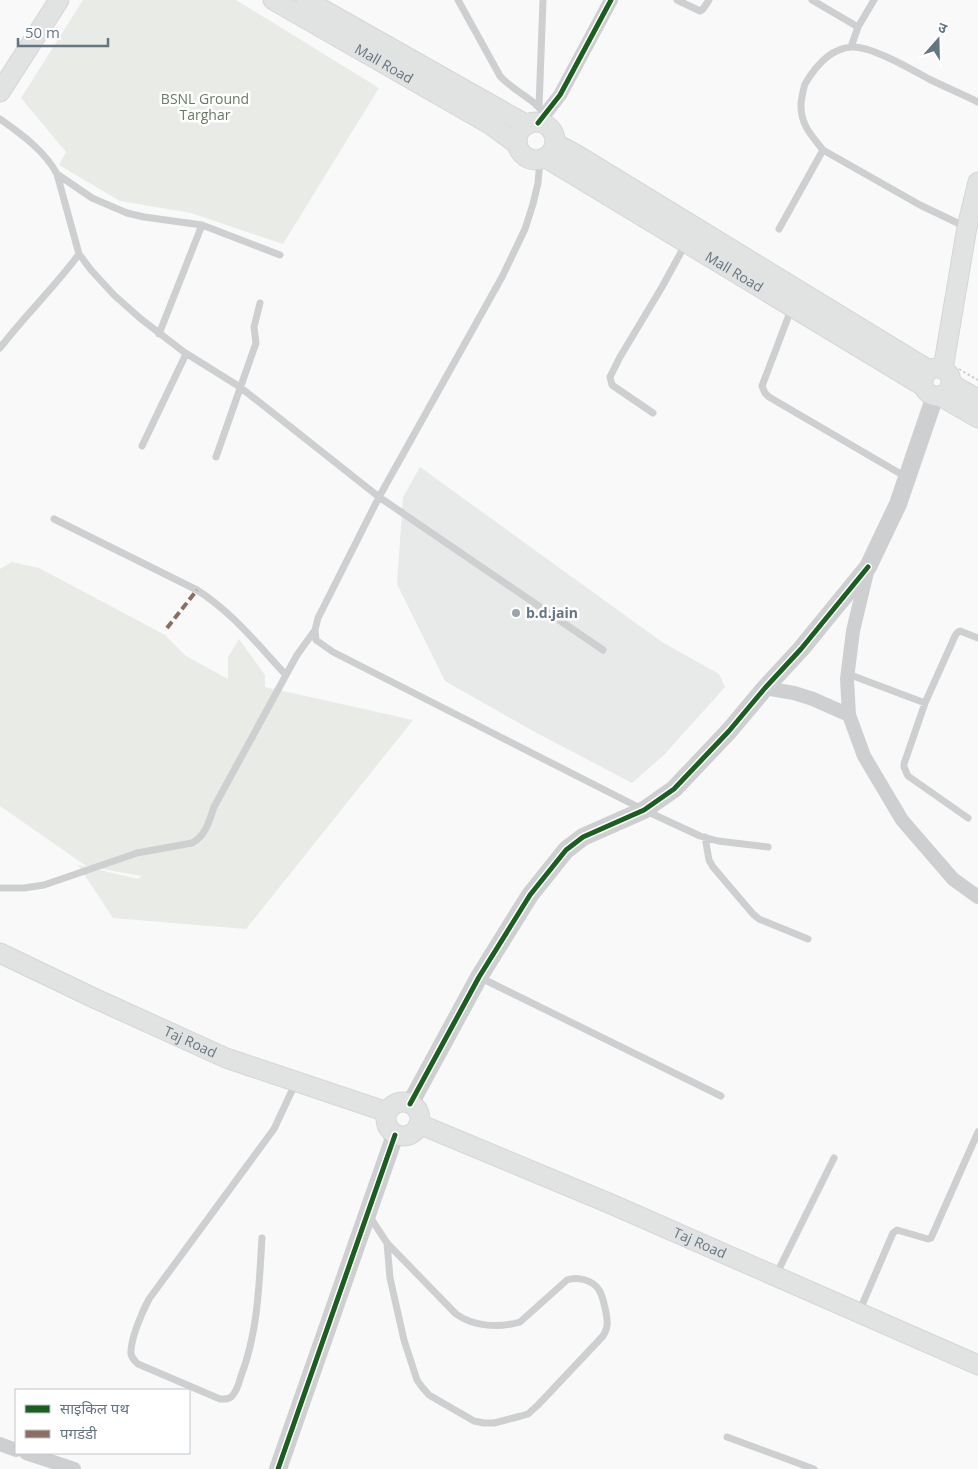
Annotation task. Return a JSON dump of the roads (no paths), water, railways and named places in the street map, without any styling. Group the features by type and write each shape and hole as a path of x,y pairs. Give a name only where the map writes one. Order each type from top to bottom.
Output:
{"main road":[{"path":"0,92 59,0"},
{"name":"Mall Road","path":"273,0 491,125 517,144"},
{"name":"Mall Road","path":"306,0 489,102 537,117"},
{"path":"537,117 548,127 554,137 547,153 534,160 523,155 517,144 519,133 537,117"},
{"name":"Mall Road","path":"547,153 792,306 937,384 978,399"},
{"name":"Mall Road","path":"547,153 577,155 937,384 978,418"},
{"path":"937,384 967,227 978,182"},
{"name":"Taj Road","path":"0,953 226,1058 387,1112"},
{"path":"399,1102 410,1104 417,1110 420,1119 419,1124 410,1135 395,1135 386,1123 387,1112 394,1104 399,1102"},
{"name":"Taj Road","path":"419,1124 611,1204 978,1365"}],"street":[{"path":"537,117 560,95 611,0"},
{"path":"937,384 898,504 868,567 853,631 847,679 849,716 864,756 902,820 953,879 978,898"},
{"path":"410,1104 479,977 530,895 566,850 582,837 644,810 674,789 729,731 801,649 868,567"},
{"path":"765,688 794,693 813,699 849,716"},
{"path":"278,1469 395,1135"},
{"path":"0,1444 15,1450"},
{"path":"29,1454 74,1469"}],"lane":[{"path":"458,0 500,76 537,117"},
{"path":"537,117 543,0"},
{"path":"677,0 700,11 708,0"},
{"path":"812,0 858,27"},
{"path":"851,47 858,27 874,0"},
{"path":"967,227 920,205 823,150 807,130 800,113 804,86 814,70 826,58 851,47 862,48 891,59 978,102"},
{"path":"0,119 26,139 49,162 57,174 79,254 114,295 159,334 186,354 240,387 378,497 603,650"},
{"path":"779,229 823,150"},
{"path":"547,153 525,229 502,277 378,497 318,618 315,638 317,642 332,652 644,810 718,841 768,847"},
{"path":"57,174 92,198 127,213 202,225 280,255"},
{"path":"159,334 202,225"},
{"path":"654,413 612,385 610,377 687,242"},
{"path":"0,348 79,254"},
{"path":"216,457 256,343 254,327 260,303"},
{"path":"792,306 762,386 765,393 907,478"},
{"path":"142,446 186,354"},
{"path":"54,519 212,599 229,614 286,675"},
{"path":"0,888 24,888 44,885 137,854 197,841 206,829 214,807 297,655 315,630"},
{"path":"968,818 908,776 904,764 925,703 957,633 960,631 978,638"},
{"path":"848,674 925,703"},
{"path":"706,837 709,860 713,867 753,914 759,919 808,939"},
{"path":"479,977 721,1096"},
{"path":"262,1238 254,1334 246,1364 232,1396 226,1400 220,1399 138,1364 133,1360 131,1354 135,1336 140,1318 149,1299 274,1129 296,1082"},
{"path":"859,1312 893,1233 897,1230 931,1238 978,1132"},
{"path":"776,1276 834,1158"},
{"path":"368,1214 387,1243 464,1320 480,1325 511,1325 520,1322 567,1280 580,1278 597,1287 600,1292 608,1323 607,1330 528,1414 494,1423 474,1421 429,1395 417,1380 406,1350 392,1288 387,1243"},
{"path":"727,1437 814,1469"}],"place":[{"name":"b.d.jain","path":"516,613"}],"park label":[{"name":"BSNL Ground Targhar","path":"205,108"}]}
